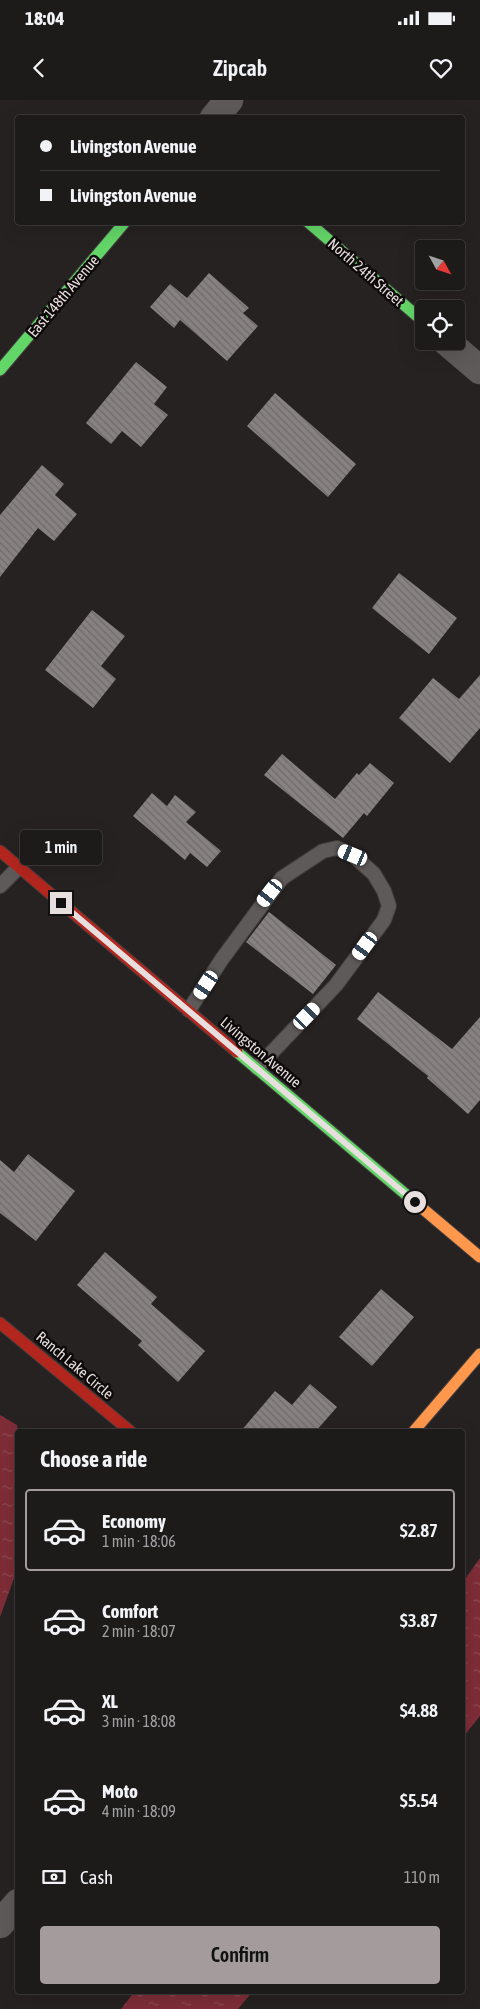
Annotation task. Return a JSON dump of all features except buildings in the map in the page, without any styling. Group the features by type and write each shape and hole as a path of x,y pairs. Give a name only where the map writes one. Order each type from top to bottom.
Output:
{"street":[{"path":"216,115 229,100"},
{"name":"East 148th Avenue","path":"0,370 122,225"},
{"name":"North 24th Street","path":"311,225 415,314"},
{"path":"457,350 480,370"},
{"name":"Livingston Avenue","path":"0,851 480,1257"},
{"name":"Ranch Lake Circle","path":"0,1322 128,1429"},
{"path":"416,1429 480,1354"},
{"path":"0,1924 15,1906"}],"lane":[{"path":"188,1010 222,959 282,878 323,851 337,848 353,855 374,874 384,891 389,906 384,920 336,985 256,1068"},
{"path":"0,886 19,867"}],"water":[{"path":"0,1415 17,1425 18,1429 15,1429 15,1576 0,1617"},
{"path":"480,1558 480,1716 465,1735 465,1579"},
{"path":"133,1994 250,1994 238,2009 121,2009"}],"traffic: fast":[{"path":"0,370 122,225"},
{"path":"311,225 415,314"},
{"path":"237,1052 416,1203"}],"traffic: slow":[{"path":"416,1203 480,1257"},
{"path":"416,1429 480,1354"}],"traffic: jam":[{"path":"0,851 237,1052"},
{"path":"0,1323 128,1429"}],"route":[{"path":"61,903 415,1202"}]}
